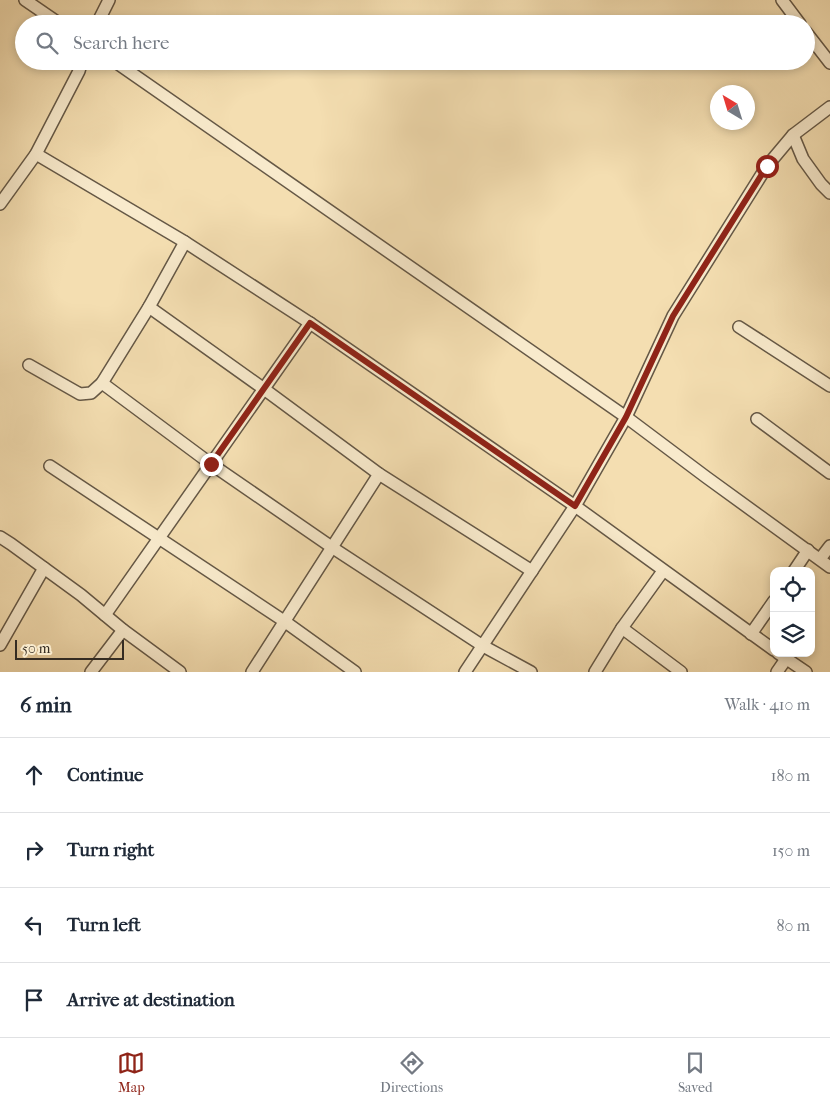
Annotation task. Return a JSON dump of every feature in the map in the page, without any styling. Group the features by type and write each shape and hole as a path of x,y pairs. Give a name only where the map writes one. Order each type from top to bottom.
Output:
{"street":[{"path":"26,0 47,15"},
{"path":"101,15 108,0"},
{"path":"782,0 793,15"},
{"path":"815,44 830,63"},
{"path":"0,204 36,154 79,70"},
{"path":"127,70 626,417 830,566"},
{"path":"465,672 575,506 626,417 673,316 767,166 793,135 830,107"},
{"path":"793,135 803,159 830,193"},
{"path":"36,154 185,242 310,323 575,506 770,647"},
{"path":"29,365 80,394 91,393 102,383 149,307 185,242"},
{"path":"149,307 264,388 379,474 532,571"},
{"path":"105,615 310,323"},
{"path":"739,327 830,386"},
{"path":"102,383 211,464 332,548 483,646 530,672"},
{"path":"757,419 830,473"},
{"path":"50,466 284,620 355,672"},
{"path":"252,672 379,474"},
{"path":"0,537 81,595 123,630 180,672"},
{"path":"820,559 830,546"},
{"path":"797,567 808,550"},
{"path":"0,644 44,568"},
{"path":"595,672 622,628 663,571"},
{"path":"751,634 770,607"},
{"path":"622,628 681,672"},
{"path":"91,672 123,630"},
{"path":"777,672 782,657"},
{"path":"784,657 806,672"}],"route":[{"path":"211,464 310,323 575,506 626,417 673,316 767,166"}]}
